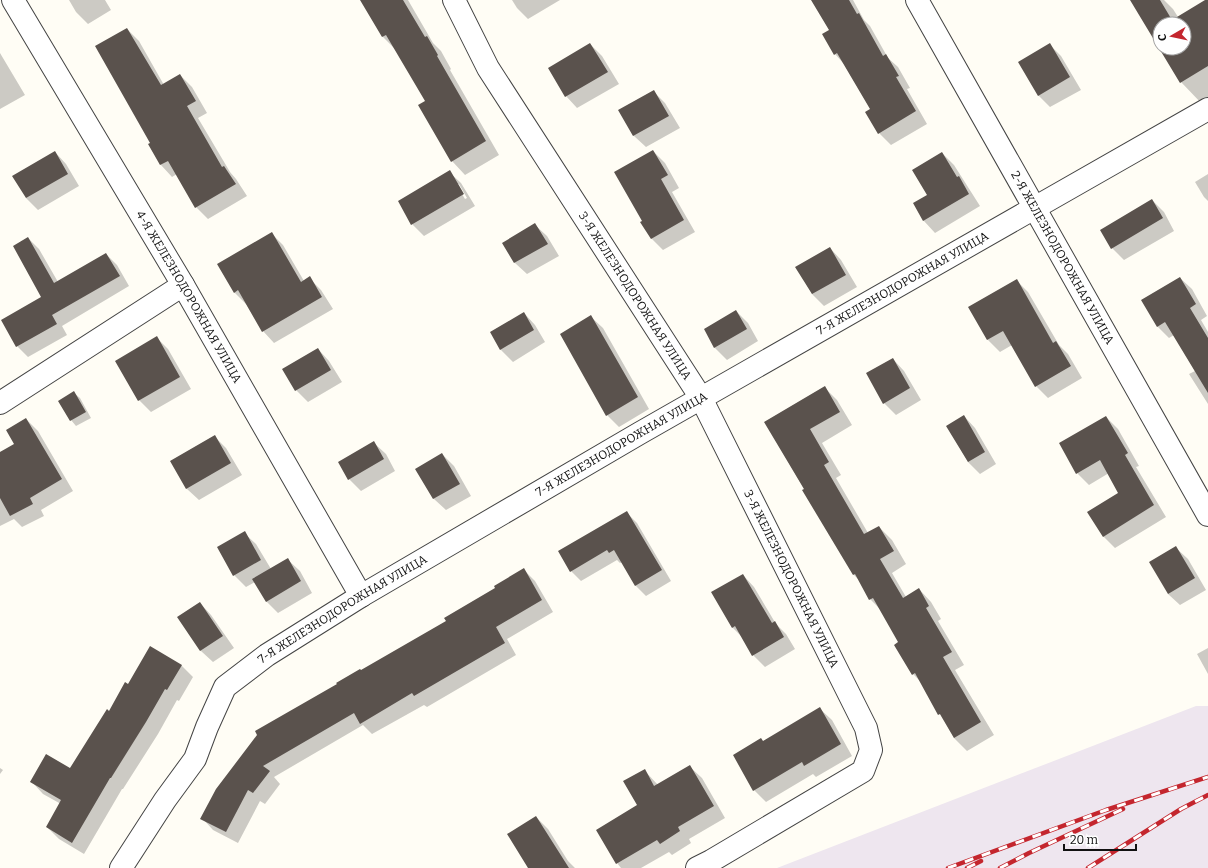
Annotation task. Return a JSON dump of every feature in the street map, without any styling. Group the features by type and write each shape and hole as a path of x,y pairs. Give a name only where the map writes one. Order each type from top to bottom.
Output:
{"street":[{"name":"4-Я ЖЕЛЕЗНОДОРОЖНАЯ УЛИЦА","path":"13,0 183,285 361,596"},
{"name":"3-Я ЖЕЛЕЗНОДОРОЖНАЯ УЛИЦА","path":"454,0 488,68 701,398 866,728 871,750 863,771 697,868"},
{"name":"2-Я ЖЕЛЕЗНОДОРОЖНАЯ УЛИЦА","path":"917,0 1208,515"},
{"name":"7-Я ЖЕЛЕЗНОДОРОЖНАЯ УЛИЦА","path":"121,868 165,800 195,759 207,726 225,687 267,655 361,596 701,398 1208,109"},
{"path":"0,403 183,285"}],"shaded area":[{"path":"1196,706 1208,706 1208,868 777,868"}],"building":[{"path":"360,0 403,0 425,37 427,36 486,141 451,162 418,105 425,101 386,35 382,37"},
{"path":"811,0 849,0 857,14 859,13 883,56 886,54 899,76 896,77 916,111 878,134 865,112 870,109 837,53 834,55 822,34 829,30"},
{"path":"1130,0 1160,0 1170,16 1152,16 1152,37"},
{"path":"1205,0 1208,0 1208,66 1180,83 1164,56 1192,56 1192,16 1179,16"},
{"path":"127,28 161,85 180,74 196,101 187,106 222,167 224,166 236,184 195,208 168,161 160,165 148,144 150,143 95,46"},
{"path":"590,43 608,72 565,97 548,68"},
{"path":"1050,43 1070,77 1038,96 1018,62"},
{"path":"654,90 669,116 633,136 618,110"},
{"path":"653,150 668,175 661,179 684,220 651,239 640,222 642,221 614,172"},
{"path":"55,151 68,174 26,198 12,176"},
{"path":"942,152 957,177 959,176 969,194 923,221 913,203 927,195 912,170"},
{"path":"450,170 464,194 411,225 398,201"},
{"path":"1152,199 1163,218 1111,249 1100,230"},
{"path":"535,223 548,244 514,263 502,243"},
{"path":"272,232 301,282 310,276 322,297 262,332 238,290 234,293 217,264"},
{"path":"28,237 54,283 106,253 120,276 52,315 57,324 16,347 1,320 41,297 13,246"},
{"path":"830,247 846,275 812,294 795,267"},
{"path":"1180,277 1196,304 1190,308 1208,338 1208,393 1165,322 1157,327 1141,300"},
{"path":"1017,279 1053,343 1056,341 1071,366 1035,387 1003,331 987,340 968,307"},
{"path":"736,310 747,329 714,348 704,329"},
{"path":"524,312 534,330 500,350 490,332"},
{"path":"591,315 638,397 606,416 560,334"},
{"path":"157,336 180,377 138,401 115,361"},
{"path":"318,348 331,370 295,391 282,369"},
{"path":"893,358 910,388 883,404 866,373"},
{"path":"825,386 840,412 810,429 829,462 824,465 864,534 879,526 894,551 880,559 903,598 919,588 929,606 926,608 952,652 943,657 981,722 954,738 940,714 938,715 915,673 912,675 894,645 898,642 873,598 869,600 855,574 853,575 802,490 804,489 764,422"},
{"path":"74,391 86,412 70,421 58,401"},
{"path":"964,415 985,452 968,462 946,426"},
{"path":"1106,416 1128,453 1125,455 1154,505 1103,537 1087,512 1118,493 1100,460 1076,474 1059,443"},
{"path":"26,418 62,479 30,498 33,504 10,516 0,498 0,452 14,444 6,430"},
{"path":"215,435 231,463 186,489 170,461"},
{"path":"374,441 384,459 348,480 338,462"},
{"path":"442,453 460,484 433,499 415,469"},
{"path":"627,511 662,570 635,586 614,550 609,553 607,550 570,572 558,551"},
{"path":"245,531 261,560 233,576 217,547"},
{"path":"1176,546 1195,578 1168,594 1149,562"},
{"path":"288,558 301,581 266,602 252,579"},
{"path":"524,568 542,600 496,627 505,643 414,696 412,693 360,724 354,713 263,766 270,771 253,793 248,790 226,832 200,819 216,789 257,735 255,731 337,684 336,683 360,669 361,670 446,621 444,618 495,588 494,586"},
{"path":"743,574 772,623 775,621 784,637 752,656 735,626 732,628 711,592"},
{"path":"200,602 223,636 200,651 177,617"},
{"path":"150,646 182,665 167,690 165,689 110,778 72,843 46,827 61,800 30,782 46,754 70,768 107,709 109,711 125,682 128,684"},
{"path":"820,707 841,744 804,766 802,762 753,791 733,755 761,738 763,741"},
{"path":"690,765 714,806 678,827 680,831 660,844 657,840 616,864 596,830 637,805 623,781 645,769 654,786"},
{"path":"536,816 569,868 528,868 507,834"}],"railway":[{"path":"948,868 1106,810 1208,777"},
{"path":"1088,868 1181,809 1208,795"},
{"path":"1000,868 1123,809"},
{"path":"967,868 981,861"}]}
